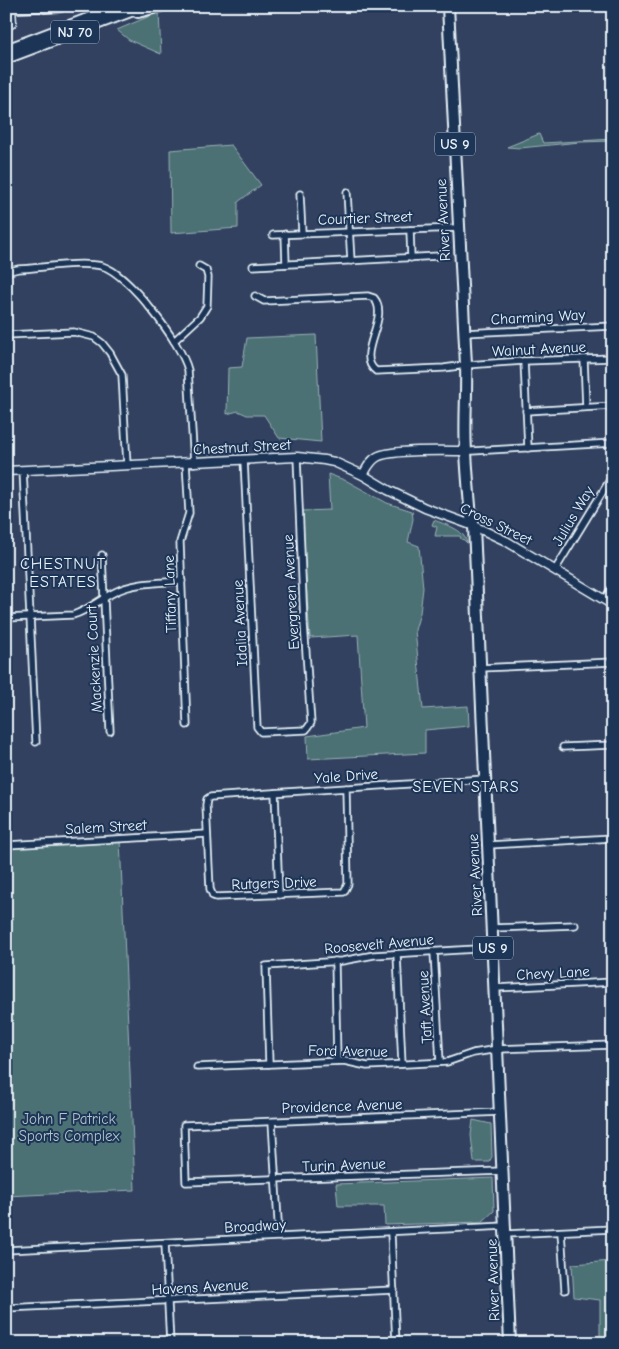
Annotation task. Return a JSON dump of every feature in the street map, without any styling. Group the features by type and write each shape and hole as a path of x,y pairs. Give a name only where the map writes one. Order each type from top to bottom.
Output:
{"highway":[{"path":"44,7 60,6"},
{"name":"NJ 70","path":"6,50 122,6"},
{"name":"NJ 70","path":"6,58 144,6"},
{"path":"82,30 161,6"},
{"name":"River Avenue","path":"448,6 469,451 475,518 510,1343"}],"street":[{"path":"6,27 12,23 10,8 44,7"},
{"path":"347,192 351,261"},
{"path":"300,194 302,233"},
{"name":"Courtier Street","path":"272,235 458,228"},
{"path":"410,230 411,258"},
{"path":"285,234 286,264"},
{"path":"253,266 439,256"},
{"name":"Tiffany Lane","path":"6,272 89,264 109,269 129,285 162,324 183,354 188,370 190,463 189,512 180,542 187,725"},
{"path":"174,341 200,317 207,306 208,277 206,270 199,266"},
{"name":"Walnut Avenue","path":"255,296 264,301 372,297 378,304 379,317 370,347 370,362 374,369 380,371 524,361 613,358"},
{"name":"Charming Way","path":"464,333 613,326"},
{"path":"6,335 74,332 94,337 102,343 122,375 128,465"},
{"path":"584,359 586,408"},
{"path":"524,361 528,448"},
{"path":"526,411 613,406"},
{"path":"364,475 371,462 378,456 387,454 613,443"},
{"name":"Chestnut Street","path":"6,471 298,458 334,462 364,475"},
{"name":"Evergreen Avenue","path":"298,458 310,724"},
{"name":"Idalia Avenue","path":"244,460 257,726 261,732 294,731 306,730 310,724"},
{"path":"23,470 36,742"},
{"name":"Cross Street","path":"364,475 388,490 425,508 474,526 506,541 613,605"},
{"name":"Julius Way","path":"555,570 613,475"},
{"name":"Mackenzie Court","path":"102,555 110,731"},
{"path":"6,618 73,615 83,612 116,592 133,587 182,581"},
{"path":"604,600 613,586"},
{"path":"480,668 613,662"},
{"path":"563,747 613,745"},
{"name":"Yale Drive","path":"207,834 206,799 208,798 485,779"},
{"name":"Rutgers Drive","path":"207,834 211,894 216,897 344,892 348,884 346,788"},
{"path":"275,793 279,895"},
{"name":"Salem Street","path":"6,845 207,834"},
{"path":"488,845 613,838"},
{"path":"492,928 575,925"},
{"name":"Roosevelt Avenue","path":"269,1064 266,966 335,961 374,955 493,948"},
{"name":"Taft Avenue","path":"434,952 440,1062"},
{"path":"397,954 402,1064"},
{"path":"335,961 337,1061"},
{"name":"Chevy Lane","path":"495,988 613,982"},
{"name":"Ford Avenue","path":"197,1067 337,1061 367,1066 440,1062 454,1060 473,1053 498,1049 613,1045"},
{"name":"Providence Avenue","path":"186,1182 184,1125 501,1112"},
{"path":"272,1122 279,1237"},
{"name":"Turin Avenue","path":"186,1182 503,1171"},
{"name":"Broadway","path":"6,1250 392,1233 613,1230"},
{"path":"561,1232 565,1290"},
{"path":"392,1233 396,1343"},
{"path":"165,1243 170,1343"},
{"name":"Havens Avenue","path":"6,1308 394,1290"}],"green space":[{"path":"159,12 161,54 129,40 117,30"},
{"path":"539,134 543,143 613,139 613,141 520,148 507,147"},
{"path":"231,145 261,185 238,202 238,228 171,233 170,150"},
{"path":"316,335 321,442 279,438 264,415 247,415 238,411 227,414 228,368 242,367 247,338"},
{"path":"328,474 347,481 387,503 412,511 413,519 408,542 419,546 423,588 420,613 415,630 423,709 468,706 469,726 425,730 425,753 308,759 307,736 364,728 358,635 310,638 301,511 330,510"},
{"path":"434,520 458,531 467,543 460,536 435,536 437,527 432,525"},
{"name":"John F Patrick Sports Complex","path":"120,839 135,1190 6,1196 6,844"},
{"path":"473,1120 491,1124 492,1157 489,1162 474,1162 471,1135"},
{"path":"493,1178 494,1211 482,1222 385,1225 384,1206 338,1206 336,1184"},
{"path":"613,1261 613,1308 607,1311 608,1337 600,1338 600,1300 574,1297 572,1264"}],"district":[{"name":"CHESTNUT ESTATES","path":"63,572"},
{"name":"SEVEN STARS","path":"466,786"}]}
